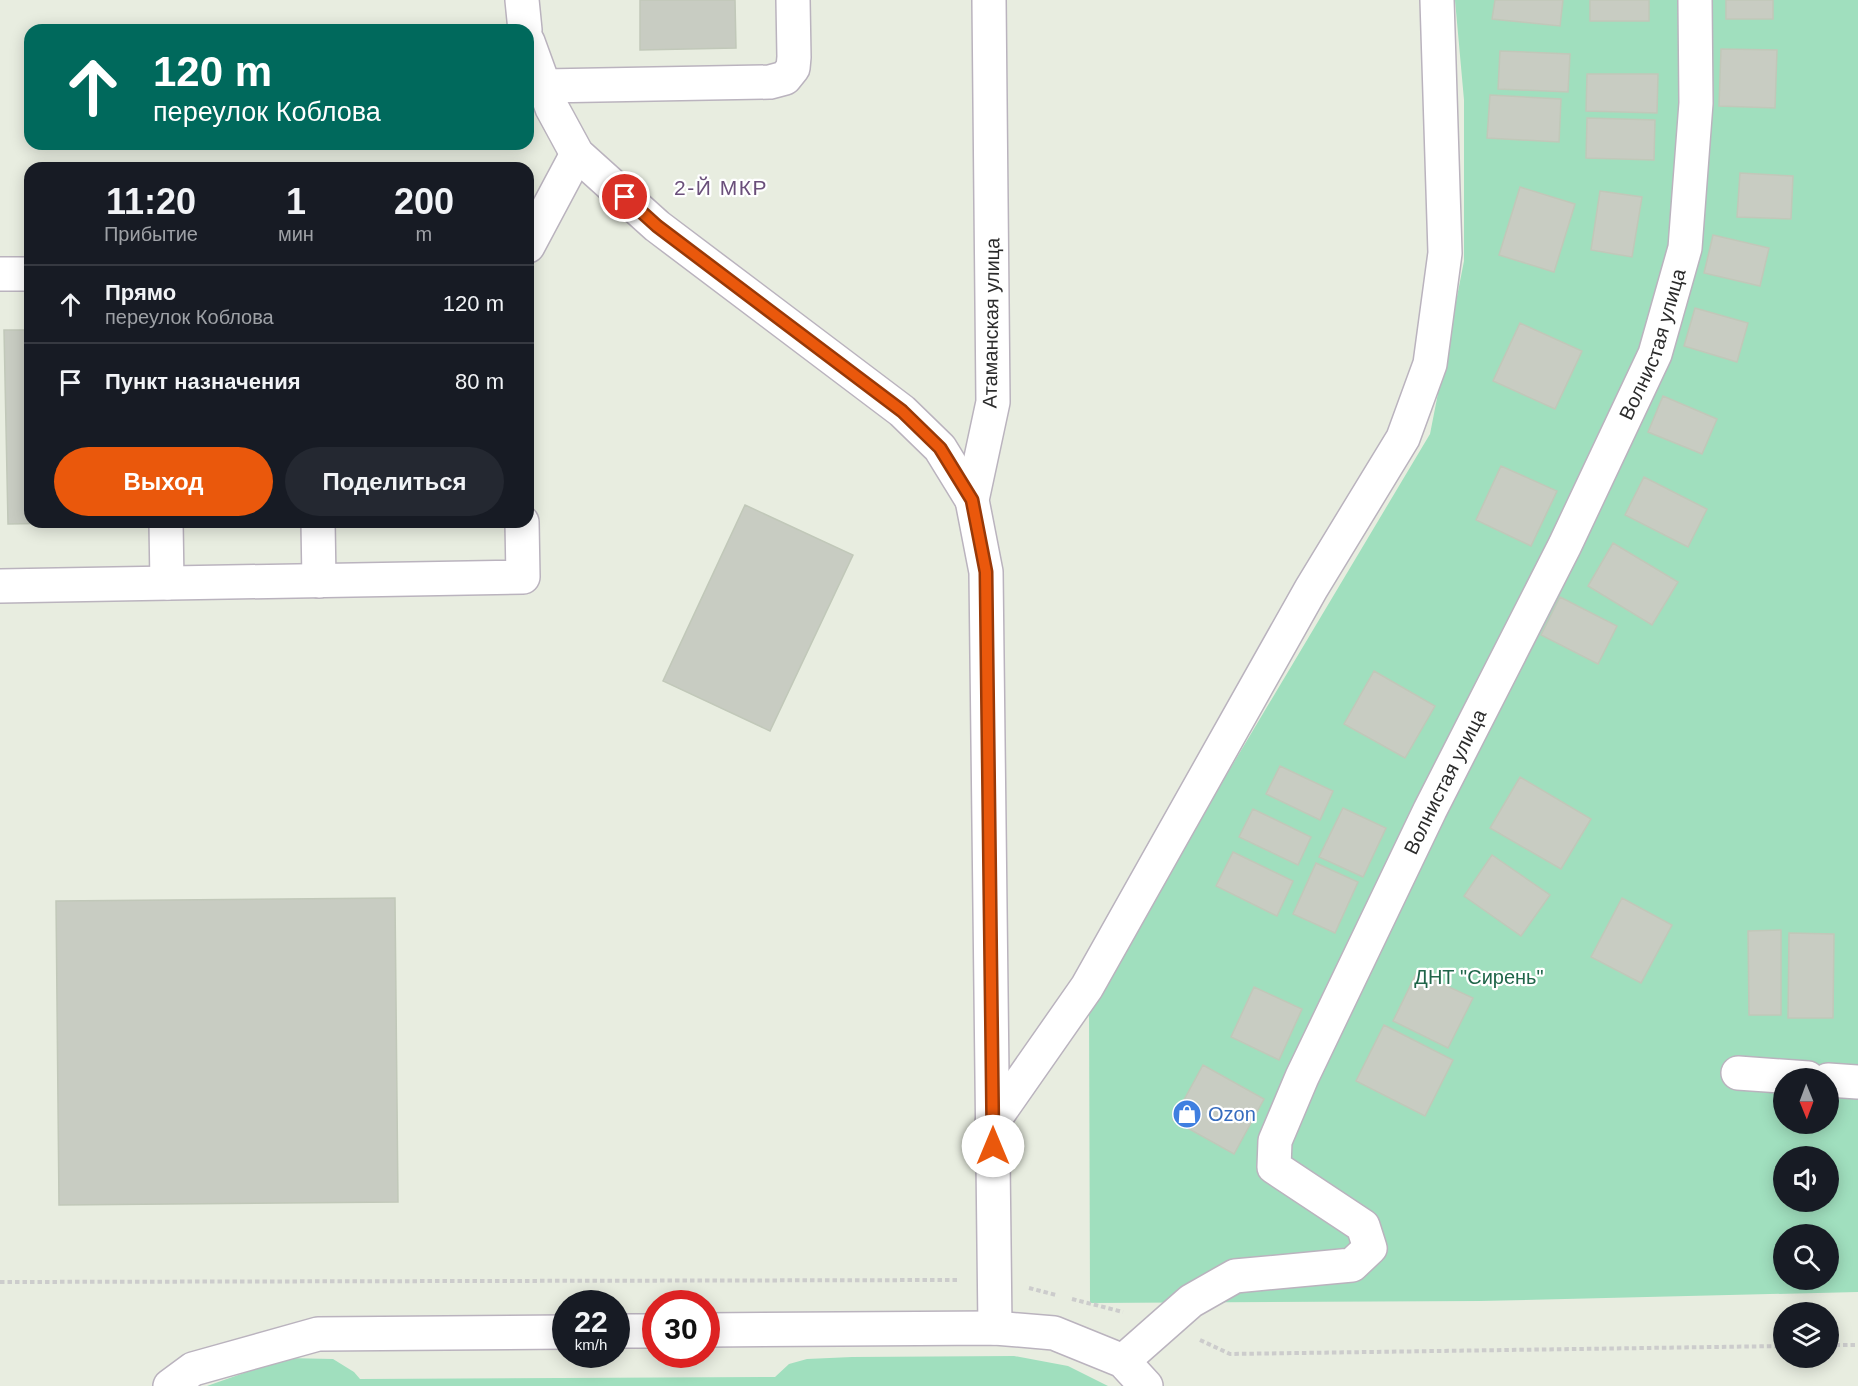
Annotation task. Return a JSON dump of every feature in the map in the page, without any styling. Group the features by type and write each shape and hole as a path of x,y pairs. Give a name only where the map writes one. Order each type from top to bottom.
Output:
{"street":[{"path":"522,0 524,24"},
{"path":"544,86 770,82 785,78 793,68 793,0"},
{"name":"Атаманская улица","path":"989,0 993,402 972,500 986,572 995,1328"},
{"path":"992,1123 1087,987 1311,589 1403,438 1430,364 1445,253 1437,0"},
{"name":"Волнистая улица","path":"1123,1361 1191,1301 1235,1276 1352,1264 1370,1248 1364,1226 1274,1167 1275,1141 1302,1077 1425,820 1565,545 1655,354 1685,248 1696,103 1695,0"},
{"path":"534,58 552,108 577,154 657,226 902,411 940,448 972,500"},
{"path":"534,235 577,154"},
{"path":"0,274 24,274"},
{"path":"166,528 167,583"},
{"path":"318,528 319,581"},
{"path":"0,586 523,577 522,528"},
{"path":"1738,1073 1773,1076"},
{"path":"1839,1081 1858,1082"},
{"path":"720,1330 995,1328 1054,1333 1123,1361 1146,1386"},
{"path":"170,1386 193,1369 318,1334 552,1332"}],"path":[{"path":"0,1282 994,1280 1166,1323 1230,1354 1773,1346"},
{"path":"1839,1346 1858,1345"}],"green space":[{"name":"ДНТ \"Сирень\"","path":"1455,0 1858,0 1858,1292 1479,1301 1090,1303 1089,1005 1430,434 1464,261 1464,100"},
{"path":"1014,1356 1068,1366 1108,1386 207,1386 286,1358 333,1359 354,1372 360,1379 775,1377 789,1364 807,1359"}],"building":[{"path":"640,0 735,0 736,48 640,50"},
{"path":"1495,0 1563,0 1560,26 1492,19"},
{"path":"1590,0 1649,0 1649,21 1590,21"},
{"path":"1726,0 1773,0 1773,19 1726,19"},
{"path":"1721,49 1777,50 1775,108 1719,106"},
{"path":"1500,51 1570,54 1568,92 1498,89"},
{"path":"1587,74 1658,74 1657,113 1586,111"},
{"path":"1490,95 1561,99 1559,142 1487,138"},
{"path":"1587,118 1655,120 1654,160 1586,158"},
{"path":"1740,173 1793,176 1791,219 1737,217"},
{"path":"1520,187 1575,204 1554,272 1499,255"},
{"path":"1600,191 1642,197 1632,257 1591,250"},
{"path":"1713,235 1769,248 1760,286 1704,273"},
{"path":"1695,308 1748,323 1737,362 1684,346"},
{"path":"1520,323 1582,351 1555,409 1493,381"},
{"path":"4,330 24,330 24,524 8,524"},
{"path":"1663,396 1717,419 1702,454 1648,432"},
{"path":"1501,466 1557,491 1531,546 1476,520"},
{"path":"1644,477 1707,509 1688,547 1625,515"},
{"path":"745,505 853,555 770,731 663,681"},
{"path":"1613,543 1678,582 1652,625 1588,586"},
{"path":"1560,597 1617,626 1598,664 1541,635"},
{"path":"1374,671 1435,706 1405,758 1344,724"},
{"path":"1280,766 1333,791 1320,820 1266,794"},
{"path":"1520,777 1591,819 1561,869 1490,828"},
{"path":"1343,808 1386,828 1363,877 1319,857"},
{"path":"1253,809 1311,837 1298,865 1239,837"},
{"path":"1233,852 1293,881 1277,916 1216,886"},
{"path":"1492,855 1550,895 1521,936 1464,896"},
{"path":"1316,863 1358,882 1335,933 1293,914"},
{"path":"395,898 398,1202 59,1205 56,901"},
{"path":"1622,898 1672,925 1641,983 1591,957"},
{"path":"1781,930 1781,1015 1749,1015 1748,931"},
{"path":"1789,933 1834,934 1833,1018 1788,1018"},
{"path":"1417,972 1473,998 1448,1048 1393,1021"},
{"path":"1254,987 1302,1009 1279,1060 1231,1037"},
{"path":"1384,1025 1453,1060 1425,1116 1356,1081"},
{"path":"1203,1065 1264,1099 1234,1154 1173,1120"}],"place":[{"name":"Ozon","path":"1187,1114"}],"district":[{"name":"2-Й МКР","path":"721,188"}],"route":[{"path":"625,197 657,226 902,411 940,448 972,500 986,572 993,1146"}]}
